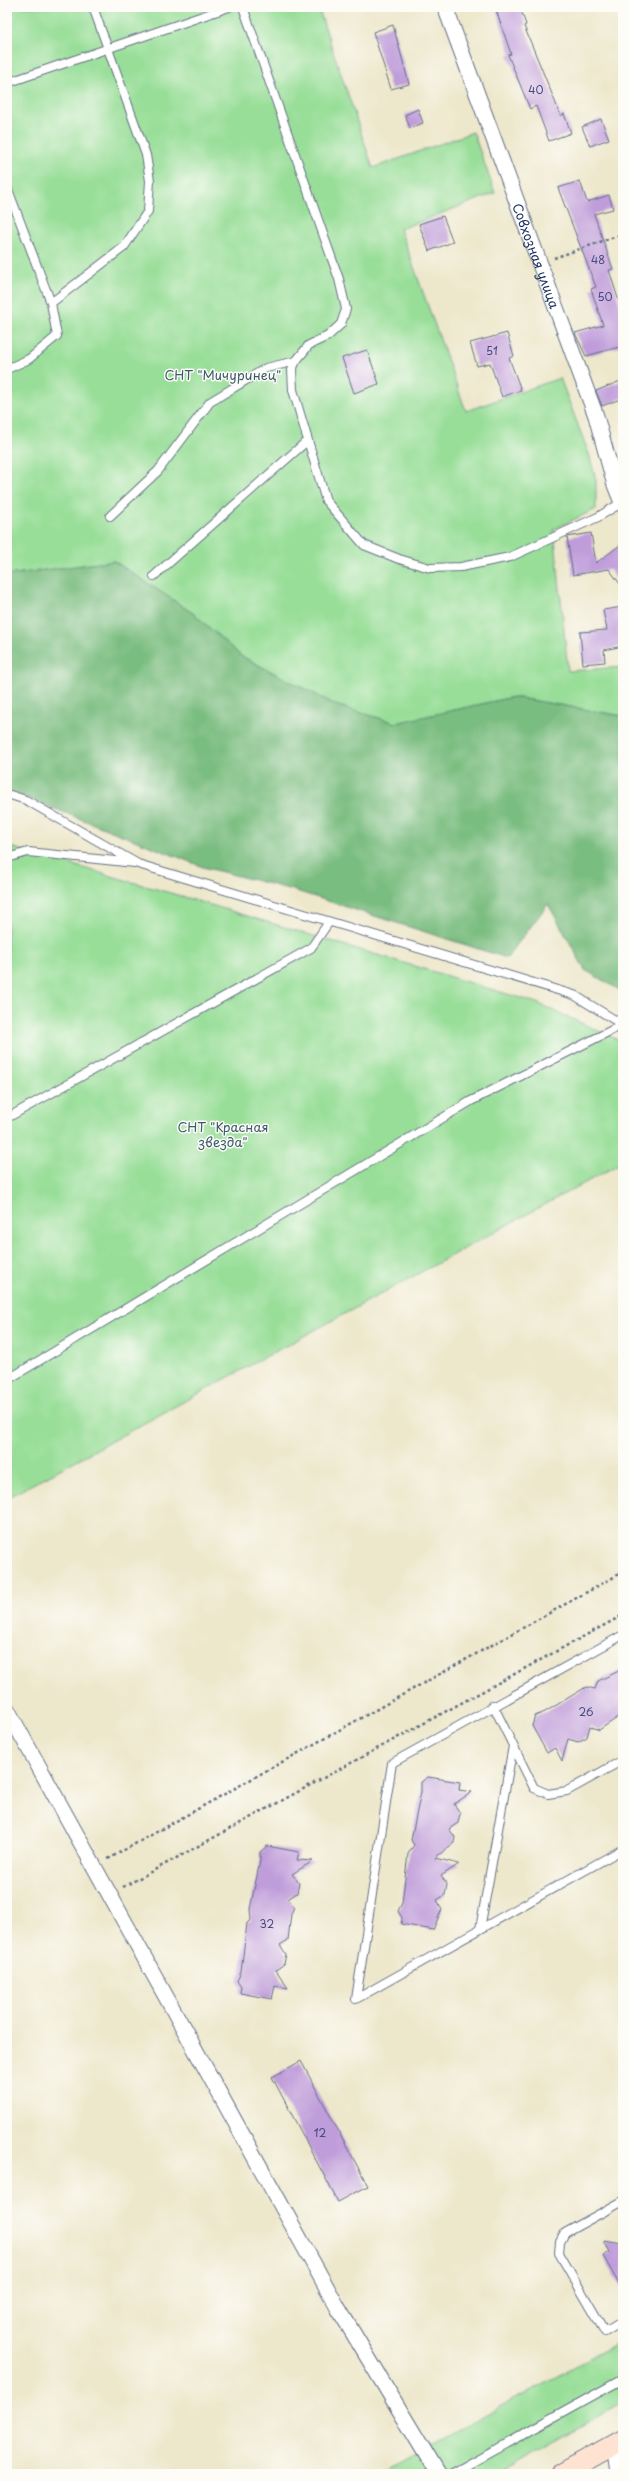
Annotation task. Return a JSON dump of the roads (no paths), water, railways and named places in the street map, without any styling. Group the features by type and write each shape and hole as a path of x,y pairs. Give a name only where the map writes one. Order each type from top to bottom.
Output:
{"street":[{"name":"Совхозная улица","path":"445,7 596,416 622,504"},
{"path":"7,1709 338,2308 438,2474"},
{"path":"562,2474 619,2442"},
{"path":"618,2474 619,2442"}],"lane":[{"path":"51,303 124,247 148,211 150,181 146,155 93,7"},
{"path":"7,83 228,7"},
{"path":"243,7 339,279 346,309 341,324 328,336 309,345 296,361 292,370 293,390 326,501 364,545 399,559 430,568 461,567 510,557 598,517 622,504"},
{"path":"7,187 51,303 57,336 29,360 7,368"},
{"path":"110,516 158,471 210,402 266,368 296,361"},
{"path":"154,576 307,441"},
{"path":"7,794 26,800 138,864"},
{"path":"7,858 28,852 138,864 574,995 623,1025"},
{"path":"7,1118 311,948 329,922"},
{"path":"7,1380 471,1101 623,1025"},
{"path":"623,1635 493,1705 392,1763 356,2000 623,1849"},
{"path":"493,1705 534,1788 548,1794 567,1791 623,1760"},
{"path":"480,1929 513,1746"},
{"path":"623,2201 565,2233 560,2242 559,2254 605,2332 623,2321"},
{"path":"451,2474 623,2379"}],"park label":[{"name":"СНТ \"Мичуринец\"","path":"223,374"},
{"name":"СНТ \"Красная звезда\"","path":"223,1134"}]}
